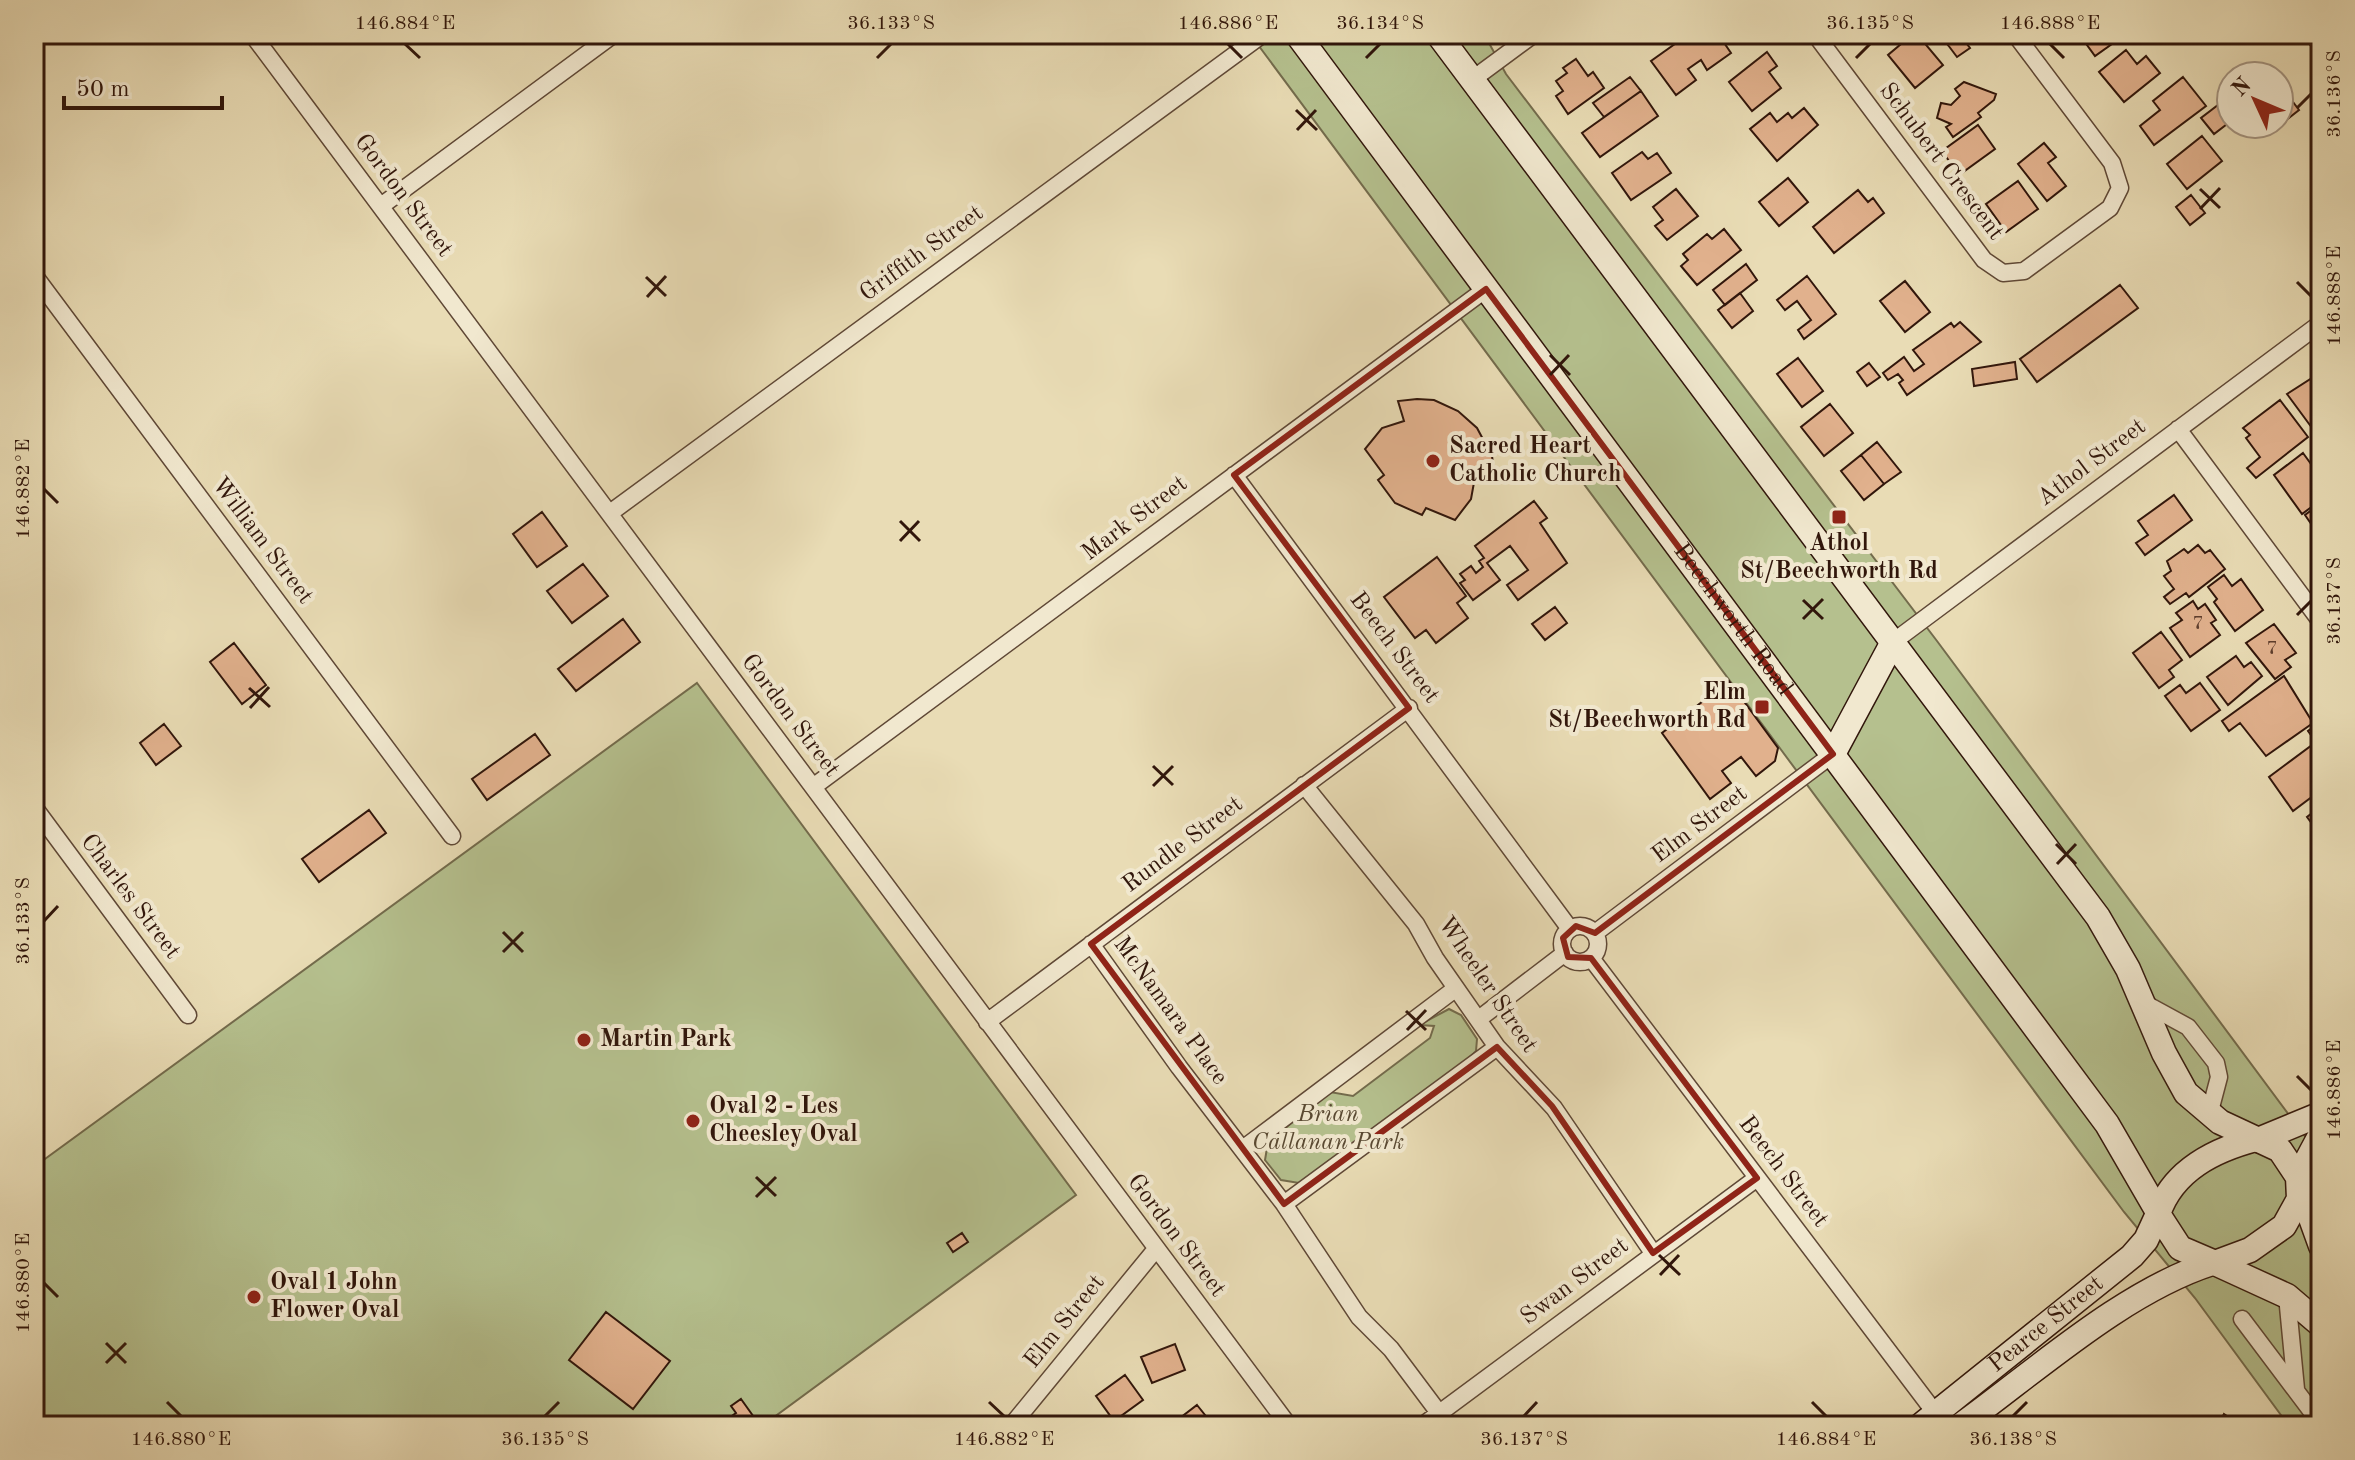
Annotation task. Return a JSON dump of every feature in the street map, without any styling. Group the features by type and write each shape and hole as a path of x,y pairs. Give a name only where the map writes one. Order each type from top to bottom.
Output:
{"main road":[{"name":"Beechworth Road","path":"1297,34 2107,1124 2158,1213"},
{"path":"1438,34 2098,917 2128,969 2174,1075 2209,1115 2284,1153 2298,1180 2321,1246"},
{"path":"1833,754 1893,642"},
{"path":"2321,1114 2222,1150 2191,1168 2177,1182 2158,1213 2180,1248 2287,1296 2321,1325"},
{"path":"2214,1263 2250,1250 2277,1233 2297,1207 2298,1180 2321,1134"},
{"name":"Pearce Street","path":"1934,1422 2132,1256 2146,1240 2158,1213"},
{"name":"Pearce Street","path":"1960,1426 2129,1303 2173,1277 2214,1263"}],"street":[{"name":"Gordon Street","path":"252,34 1289,1426"},
{"path":"381,206 614,34"},
{"name":"Griffith Street","path":"610,513 1263,34"},
{"path":"1473,79 1534,34"},
{"name":"Schubert Crescent","path":"1815,34 1984,260 1993,269 2010,275 2030,267 2110,208 2120,188 2112,163 2015,34"},
{"name":"William Street","path":"34,275 452,836"},
{"name":"Mark Street","path":"813,787 1486,289"},
{"name":"Athol Street","path":"1893,642 2321,323"},
{"path":"2178,429 2321,622"},
{"name":"Beech Street","path":"1234,475 1570,929"},
{"name":"Rundle Street","path":"987,1022 1409,708"},
{"name":"Elm Street","path":"1595,933 1833,754"},
{"name":"Wheeler Street","path":"1304,785 1416,924 1455,989 1480,1018 1497,1047 1554,1108 1653,1253"},
{"name":"Charles Street","path":"34,807 188,1015"},
{"path":"1582,926 1595,933 1598,948 1591,958 1577,961 1565,953 1562,942 1570,929 1582,926"},
{"name":"McNamara Place","path":"1091,944 1179,1067 1244,1148 1359,1317 1391,1349 1439,1413"},
{"path":"1480,1018 1565,953"},
{"name":"Beech Street","path":"1591,958 1757,1178 1934,1422"},
{"path":"1244,1148 1455,989"},
{"path":"2140,1000 2188,1027 2216,1063 2219,1077 2209,1115"},
{"path":"1284,1204 1497,1047"},
{"name":"Swan Street","path":"1422,1426 1757,1178"},
{"name":"Elm Street","path":"1011,1426 1156,1249"},
{"path":"2287,1296 2296,1390"},
{"path":"2242,1319 2321,1424"}],"highlighted area":[{"path":"1486,289 1833,754 1595,933 1576,926 1563,938 1568,957 1591,958 1757,1178 1653,1253 1552,1106 1497,1047 1284,1204 1091,944 1409,708 1234,475"}],"green space":[{"path":"1250,34 1484,34 1506,74 1937,641 2321,1158 2321,1426 2289,1426 2195,1298 2124,1212"},
{"name":"Martin Park","path":"697,683 1076,1195 762,1426 34,1426 34,1167"},
{"name":"Brian Callanan Park","path":"1449,1009 1461,1015 1477,1039 1476,1051 1299,1183 1281,1180 1265,1160 1268,1142 1330,1092 1353,1096 1430,1038 1434,1026 1419,1025"}],"building":[{"path":"1689,34 1718,34 1731,53 1707,70 1701,60 1688,69 1696,80 1676,95 1651,61"},
{"path":"1874,34 1891,34 1881,43"},
{"path":"1917,34 1943,65 1915,88 1888,55"},
{"path":"1940,34 1962,34 1948,45"},
{"path":"2079,34 2126,34 2095,56"},
{"path":"2311,34 2321,34 2320,58 2305,38"},
{"path":"1960,35 1970,48 1957,57 1948,45"},
{"path":"2126,50 2137,64 2146,56 2160,73 2124,102 2099,72"},
{"path":"1767,52 1777,66 1769,72 1781,88 1752,111 1729,82"},
{"path":"1576,59 1588,76 1593,72 1604,88 1568,114 1556,96 1563,91 1556,81 1567,73 1563,68"},
{"path":"1630,77 1641,91 1604,117 1593,103"},
{"path":"2183,77 2206,106 2154,145 2140,126 2160,110 2153,101"},
{"path":"1964,82 1996,94 1994,100 1978,113 1981,117 1953,137 1946,127 1951,124 1937,118 1941,103 1951,105 1960,96 1955,89"},
{"path":"1641,91 1658,116 1600,157 1582,133"},
{"path":"2215,107 2215,133 2214,134 2201,118"},
{"path":"1804,108 1818,125 1777,161 1750,129 1770,113 1777,122 1788,113 1792,118"},
{"path":"1978,125 1995,149 1959,175 1942,151"},
{"path":"2202,136 2222,161 2187,189 2167,164"},
{"path":"2044,143 2056,157 2048,163 2066,186 2047,201 2018,164"},
{"path":"1642,152 1648,159 1657,153 1671,173 1631,200 1612,173"},
{"path":"1788,178 1808,202 1779,226 1759,202"},
{"path":"2018,181 2038,209 2006,232 1986,204"},
{"path":"1676,189 1698,216 1667,240 1655,226 1663,220 1653,207"},
{"path":"1858,190 1868,202 1873,198 1884,213 1834,253 1813,227"},
{"path":"2191,195 2205,213 2190,225 2176,207"},
{"path":"1724,229 1741,250 1697,285 1681,266 1688,260 1683,254 1707,234 1712,239"},
{"path":"1746,264 1757,280 1725,305 1713,290"},
{"path":"1807,276 1836,314 1804,339 1798,330 1811,320 1797,301 1785,310 1777,300"},
{"path":"1905,281 1930,312 1905,332 1880,301"},
{"path":"2120,285 2138,308 2037,382 2020,359"},
{"path":"1740,293 1753,311 1732,328 1718,310"},
{"path":"1960,322 1981,342 1907,395 1899,383 1903,380 1898,374 1888,380 1883,373 1904,357 1914,371 1924,364 1913,350 1951,323 1954,327"},
{"path":"1798,358 1823,391 1802,407 1777,374"},
{"path":"2015,362 2017,379 1974,386 1972,369"},
{"path":"1869,363 1880,377 1867,386 1857,372"},
{"path":"2321,368 2321,428 2315,432 2287,394 2318,374"},
{"name":"Sacred Heart Catholic Church","path":"1434,400 1458,411 1477,428 1492,456 1495,477 1475,477 1471,499 1455,520 1426,508 1422,515 1395,503 1378,480 1384,475 1365,449 1382,428 1404,421 1398,401"},
{"path":"2280,400 2308,437 2256,478 2247,468 2260,457 2246,438 2250,435 2243,428"},
{"path":"1830,404 1853,433 1824,456 1801,427"},
{"path":"1877,442 1901,472 1884,484 1861,455"},
{"path":"2303,453 2311,464 2321,459 2321,500 2302,514 2274,475"},
{"path":"1861,455 1884,484 1864,500 1841,471"},
{"path":"2174,495 2192,520 2145,555 2136,543 2148,535 2138,521"},
{"path":"1534,501 1547,518 1540,523 1567,563 1518,600 1507,585 1528,570 1510,546 1487,563 1500,580 1473,600 1460,583 1465,580 1460,574 1471,566 1476,573 1483,567 1479,561 1484,558 1475,546"},
{"path":"2321,503 2321,528 2316,531 2305,515"},
{"path":"542,512 567,546 537,567 513,534"},
{"path":"2198,545 2205,553 2210,550 2225,569 2189,597 2186,593 2170,604 2164,597 2174,589 2164,576 2171,571 2167,561 2184,549 2188,553"},
{"path":"1437,557 1466,596 1457,603 1468,618 1436,643 1426,630 1415,638 1384,597"},
{"path":"583,564 608,596 572,623 547,591"},
{"path":"2224,575 2232,586 2241,579 2263,610 2235,631 2214,602 2217,599 2208,587"},
{"path":"2193,601 2198,609 2205,604 2216,620 2211,623 2220,635 2190,657 2170,628 2182,620 2176,613"},
{"path":"1555,607 1567,623 1545,640 1532,624"},
{"path":"623,619 640,642 576,691 558,669"},
{"path":"2274,624 2296,653 2285,660 2291,667 2275,679 2246,643"},
{"path":"2161,632 2182,660 2169,670 2174,677 2159,688 2133,653"},
{"path":"234,643 266,685 242,704 210,662"},
{"path":"2236,656 2244,667 2251,662 2262,676 2228,705 2207,677"},
{"path":"2284,676 2313,723 2266,756 2240,723 2229,731 2222,721"},
{"path":"1729,681 1778,748 1775,761 1756,776 1741,757 1722,771 1731,783 1710,799 1662,733"},
{"path":"2200,683 2220,710 2191,731 2165,696 2180,685 2186,693"},
{"path":"2321,721 2321,790 2293,811 2269,777 2316,742 2308,731"},
{"path":"164,724 181,746 156,765 140,743"},
{"path":"535,734 550,755 487,800 472,779"},
{"path":"2321,806 2321,836 2307,817"},
{"path":"369,810 386,833 319,882 302,859"},
{"path":"962,1233 968,1242 953,1252 947,1243"},
{"path":"606,1312 670,1361 633,1409 569,1360"},
{"path":"1175,1344 1185,1370 1152,1383 1141,1357"},
{"path":"1125,1375 1143,1400 1114,1421 1096,1396"},
{"path":"741,1399 756,1420 748,1426 730,1426 726,1420 736,1413 731,1406"},
{"path":"1197,1405 1212,1426 1186,1426 1180,1418"},
{"path":"2224,1414 2242,1426 2217,1426"}],"place":[{"name":"Sacred Heart Catholic Church","path":"1433,461"},
{"name":"Athol St/Beechworth Rd","path":"1839,517"},
{"name":"Elm St/Beechworth Rd","path":"1762,707"},
{"name":"Martin Park","path":"584,1040"},
{"name":"Oval 2 - Les Cheesley Oval","path":"693,1121"},
{"name":"Oval 1 John Flower Oval","path":"254,1297"}]}
